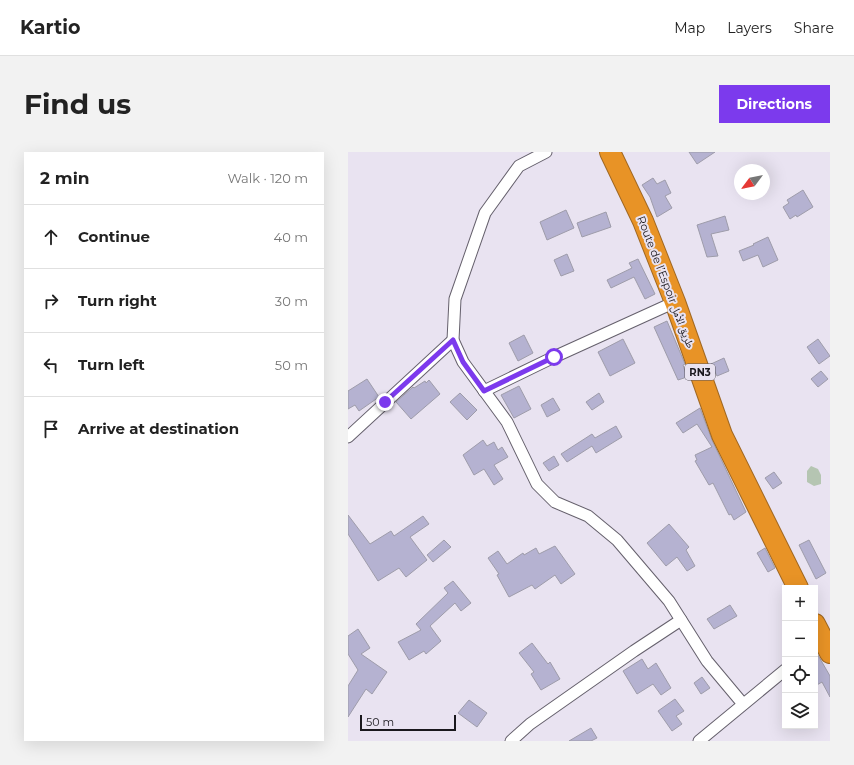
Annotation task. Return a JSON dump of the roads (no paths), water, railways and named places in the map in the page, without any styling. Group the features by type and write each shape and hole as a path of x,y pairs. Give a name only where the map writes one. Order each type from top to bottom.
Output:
{"highway":[{"name":"Route de l’Espoir طريق الأمل","path":"610,152 643,221 675,302 722,435 797,585"},
{"path":"818,633 823,648"}],"street":[{"path":"546,152 519,166 485,213 455,299 453,340 463,362 507,422 537,484 555,502 588,516 617,540 669,601 707,661 743,704"},
{"path":"484,391 554,357 675,302"},
{"path":"348,437 453,340"},
{"path":"511,741 543,715 681,620"},
{"path":"699,741 782,672"}]}
